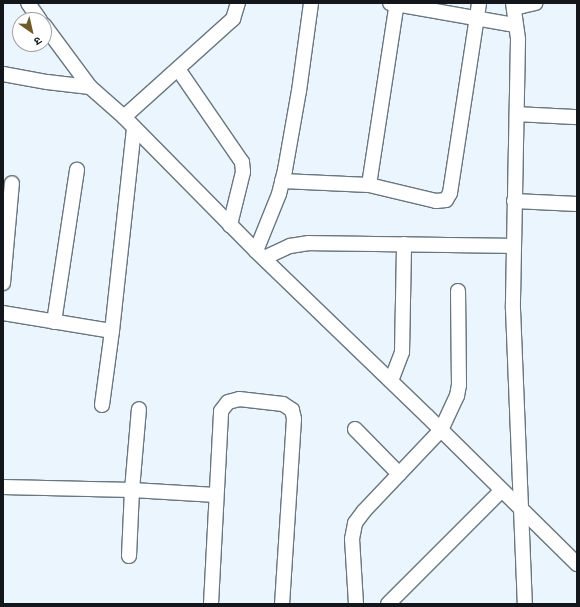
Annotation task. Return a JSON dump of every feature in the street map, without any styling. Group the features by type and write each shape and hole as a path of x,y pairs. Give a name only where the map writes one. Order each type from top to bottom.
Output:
{"street":[{"path":"28,3 34,12"},
{"path":"124,117 233,19 238,3"},
{"path":"260,255 282,181 299,91 311,3"},
{"path":"369,185 394,3 515,25"},
{"path":"282,181 369,185 436,201 446,200 450,193 479,3"},
{"path":"525,604 513,309 518,40 513,6 535,3"},
{"path":"52,36 90,86 124,117 260,255 577,564"},
{"path":"178,69 242,162 243,172 230,225"},
{"path":"3,74 47,82 90,86"},
{"path":"517,114 577,117"},
{"path":"102,404 112,331 134,128"},
{"path":"54,322 77,170"},
{"path":"3,283 12,183"},
{"path":"514,201 577,204"},
{"path":"260,255 290,246 309,243 513,246"},
{"path":"391,382 402,352 404,244"},
{"path":"356,604 352,539 356,523 399,474 441,430 454,405 459,385 458,291"},
{"path":"3,313 112,331"},
{"path":"211,604 221,411 228,402 239,399 283,404 292,410 294,419 282,604"},
{"path":"129,556 132,490 139,409"},
{"path":"355,429 399,474"},
{"path":"3,487 132,490 216,495"},
{"path":"388,604 502,490"}]}
